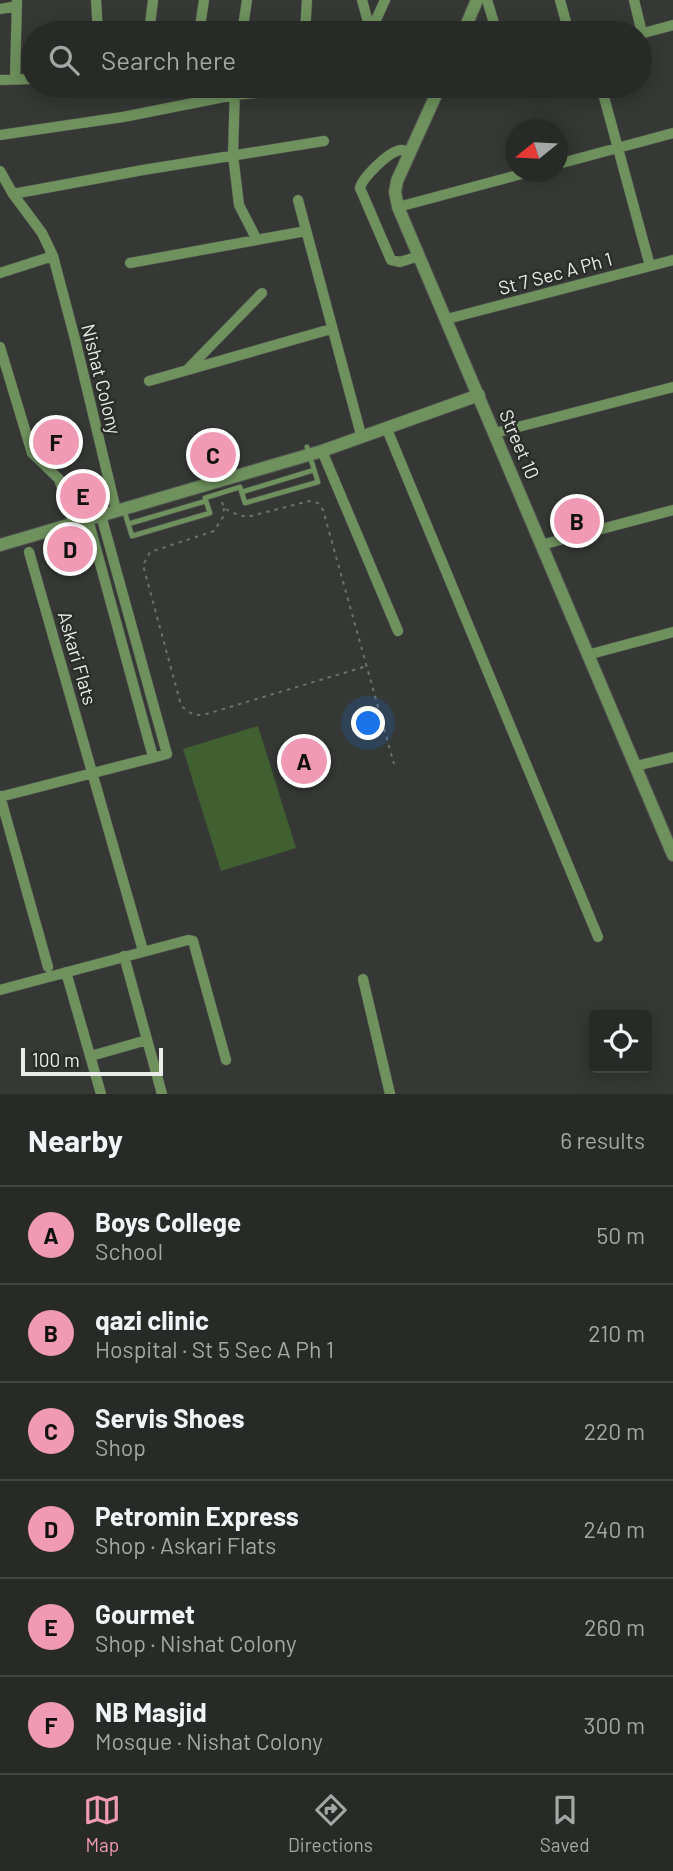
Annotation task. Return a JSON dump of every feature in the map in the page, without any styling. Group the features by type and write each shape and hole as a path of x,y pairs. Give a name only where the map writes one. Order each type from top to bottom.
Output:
{"street":[{"path":"96,0 97,21"},
{"path":"150,21 153,0"},
{"path":"201,21 204,0"},
{"path":"244,21 247,0"},
{"path":"305,21 307,0"},
{"path":"362,0 368,21"},
{"path":"376,21 385,0"},
{"path":"468,21 477,0"},
{"path":"487,0 493,21"},
{"path":"560,0 566,21"},
{"path":"634,0 638,21"},
{"path":"0,9 17,3 15,78"},
{"path":"652,30 673,25"},
{"path":"0,80 21,78"},
{"path":"0,135 123,117 201,98"},
{"path":"234,98 233,155 239,205 257,240"},
{"name":"Street 10","path":"436,98 408,152 397,181 395,192 398,207 673,855"},
{"path":"604,98 650,266"},
{"path":"568,161 673,133"},
{"path":"13,194 324,141"},
{"path":"408,152 399,150 390,155 363,180 360,188 391,260 400,262 419,256"},
{"name":"Nishat Colony","path":"0,171 13,194 43,233 53,256 118,507"},
{"path":"398,207 505,178"},
{"path":"298,200 360,431"},
{"path":"130,263 306,231"},
{"path":"0,273 53,256"},
{"name":"St 7 Sec A Ph 1","path":"447,319 673,260"},
{"path":"187,370 262,293"},
{"path":"149,382 331,329"},
{"path":"0,347 32,453 59,479 71,516"},
{"path":"495,433 673,387"},
{"path":"308,451 322,450 381,432 386,427 479,395"},
{"path":"0,545 93,513 217,483 360,431 386,427"},
{"path":"386,427 598,937"},
{"path":"322,450 398,631"},
{"path":"541,545 673,510"},
{"path":"0,536 71,516 93,513"},
{"path":"48,967 5,833 0,796 167,754 135,637 93,513"},
{"path":"93,513 121,641 153,757"},
{"name":"Askari Flats","path":"29,552 142,947"},
{"path":"587,655 673,632"},
{"path":"121,641 135,637"},
{"path":"636,766 673,757"},
{"path":"0,990 124,956 193,941 226,1060"},
{"path":"124,956 162,1094"},
{"path":"66,972 102,1094"},
{"path":"363,979 390,1094"},
{"path":"91,1056 148,1040"}],"lane":[{"path":"118,507 132,536 210,513 205,498 217,483 240,487 245,503 318,482 308,451"},
{"path":"242,492 314,470"},
{"path":"128,523 206,501"}],"path":[{"path":"217,483 224,508 223,517 214,531 150,552 143,565 181,705 185,710 192,715 203,715 367,666"},
{"path":"224,508 247,517 310,501 318,503 323,510 394,764"}],"green space":[{"path":"258,726 296,848 221,871 183,749"}],"place":[{"name":"NB Masjid","path":"56,442"},
{"name":"Servis Shoes","path":"213,455"},
{"name":"Gourmet","path":"83,496"},
{"name":"qazi clinic","path":"577,521"},
{"name":"Petromin Express","path":"70,549"},
{"name":"Boys College","path":"304,761"}]}
